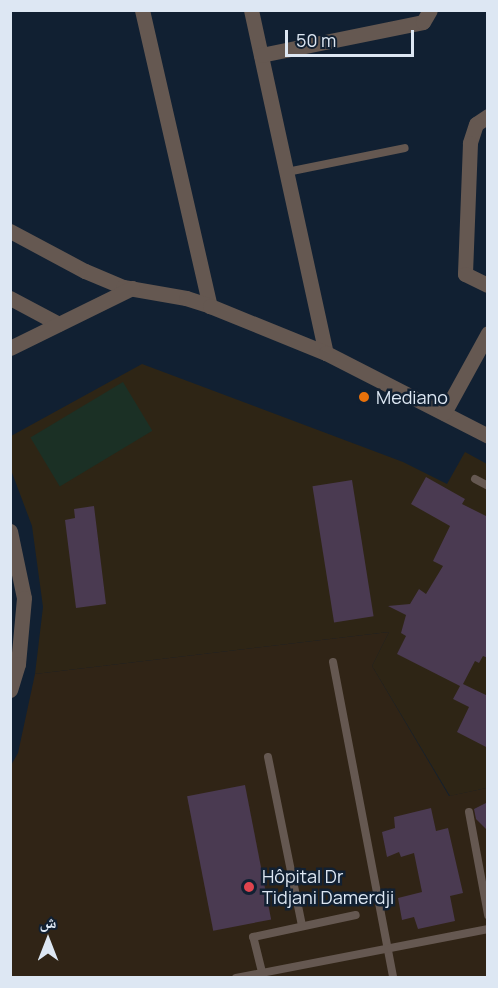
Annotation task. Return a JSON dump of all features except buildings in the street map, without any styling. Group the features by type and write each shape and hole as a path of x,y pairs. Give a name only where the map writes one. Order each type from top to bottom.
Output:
{"street":[{"path":"142,10 210,306"},
{"path":"251,10 326,353"},
{"path":"261,55 423,22 430,10"},
{"path":"488,116 476,124 470,142 465,274 488,285"},
{"path":"10,231 85,272 132,288 186,298 210,306 326,353 488,436"},
{"path":"10,348 132,288"},
{"path":"10,298 59,324"},
{"path":"444,413 488,333"},
{"path":"10,531 24,598 16,627 18,664 11,688"}],"lane":[{"path":"287,172 405,148"},
{"path":"475,480 488,486"},
{"path":"333,662 393,978"},
{"path":"268,757 302,926"},
{"path":"469,812 488,915"},
{"path":"262,972 253,937 356,915"},
{"path":"236,978 488,929"}],"shaded area":[{"path":"142,364 403,462 447,484 465,452 487,464 487,788 450,796 372,666 389,632 35,674 43,607 32,526 11,470 11,436"},
{"name":"Hôpital Dr Tidjani Damerdji","path":"389,632 372,666 449,796 487,788 487,977 11,977 10,767 18,753 35,674"}],"green space":[{"path":"123,382 152,431 60,486 30,438"}],"place":[{"name":"Mediano","path":"364,397"},
{"name":"Hôpital Dr Tidjani Damerdji","path":"249,887"}]}
